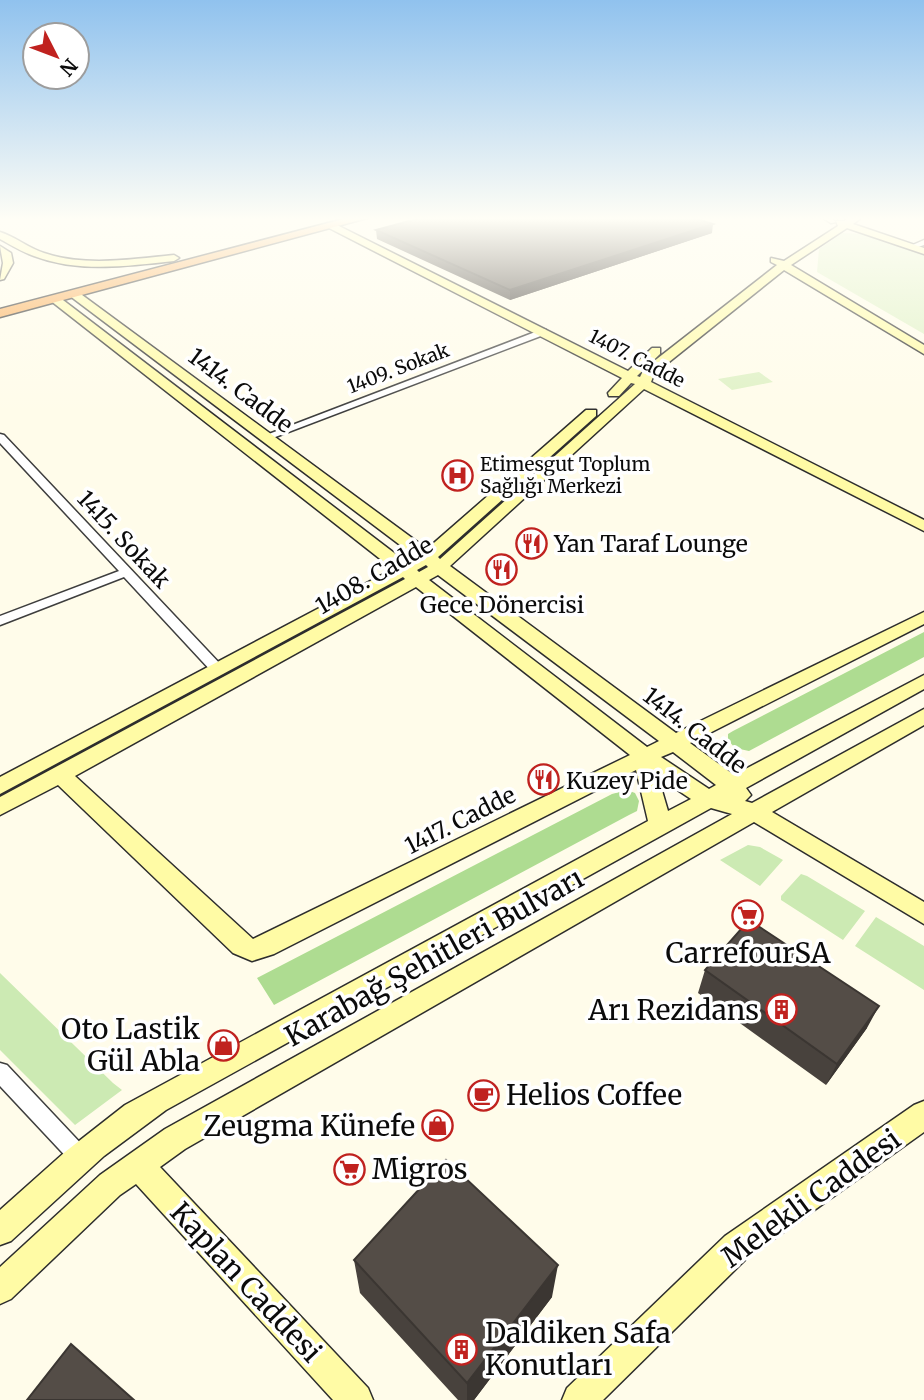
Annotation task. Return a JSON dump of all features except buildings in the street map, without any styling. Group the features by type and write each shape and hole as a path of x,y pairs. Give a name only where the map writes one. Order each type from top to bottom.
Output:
{"highway":[{"path":"0,303 80,282"},
{"path":"0,313 115,282"}],"main road":[{"name":"1407. Cadde","path":"448,282 802,466 924,526"},
{"name":"1408. Cadde","path":"638,380 634,368 752,282"},
{"name":"1408. Cadde","path":"0,807 434,562 638,380 760,282"},
{"path":"811,282 924,350"},
{"path":"825,282 924,340"},
{"name":"1414. Cadde","path":"74,294 733,786 754,812"},
{"name":"1414. Cadde","path":"55,299 645,757 709,799 754,812"},
{"name":"1408. Cadde","path":"0,786 218,670 411,575"},
{"name":"1417. Cadde","path":"60,774 242,946 252,950 265,947 924,617"},
{"name":"Karabağ Şehitleri Bulvarı","path":"0,1230 110,1132 156,1101 924,681"},
{"name":"Karabağ Şehitleri Bulvarı","path":"0,1288 86,1207 137,1164 175,1139 924,716"},
{"path":"645,757 645,777 658,807 660,825"},
{"path":"754,812 924,914"},
{"name":"Melekli Caddesi","path":"579,1400 736,1247 924,1115"},
{"name":"Kaplan Caddesi","path":"137,1164 356,1400"}],"street":[{"name":"1409. Sokak","path":"266,437 543,332"},
{"name":"1415. Sokak","path":"0,437 218,670"},
{"path":"0,621 127,572"},
{"path":"0,1072 80,1157"}],"green space":[{"path":"835,282 924,282 924,334"},
{"path":"759,372 773,382 732,390 718,379"},
{"path":"924,632 924,657 749,751 735,748 728,740 728,734 733,731"},
{"path":"627,790 635,793 639,801 637,811 274,1005 257,978 612,794"},
{"path":"748,845 760,847 783,860 760,886 720,860"},
{"path":"801,874 865,911 843,940 781,900 781,896"},
{"path":"876,917 924,946 924,990 855,946"},
{"path":"0,973 122,1090 75,1125 0,1050"}],"place":[{"name":"Etimesgut Toplum Sağlığı Merkezi","path":"457,475"},
{"name":"Yan Taraf Lounge","path":"531,543"},
{"name":"Gece Dönercisi","path":"502,570"},
{"name":"Kuzey Pide","path":"543,780"},
{"name":"CarrefourSA","path":"748,916"},
{"name":"Arı Rezidans","path":"782,1010"},
{"name":"Oto Lastik Gül Abla","path":"223,1045"},
{"name":"Helios Coffee","path":"483,1095"},
{"name":"Zeugma Künefe","path":"438,1126"},
{"name":"Migros","path":"349,1169"},
{"name":"Daldiken Safa Konutları","path":"462,1349"}]}
